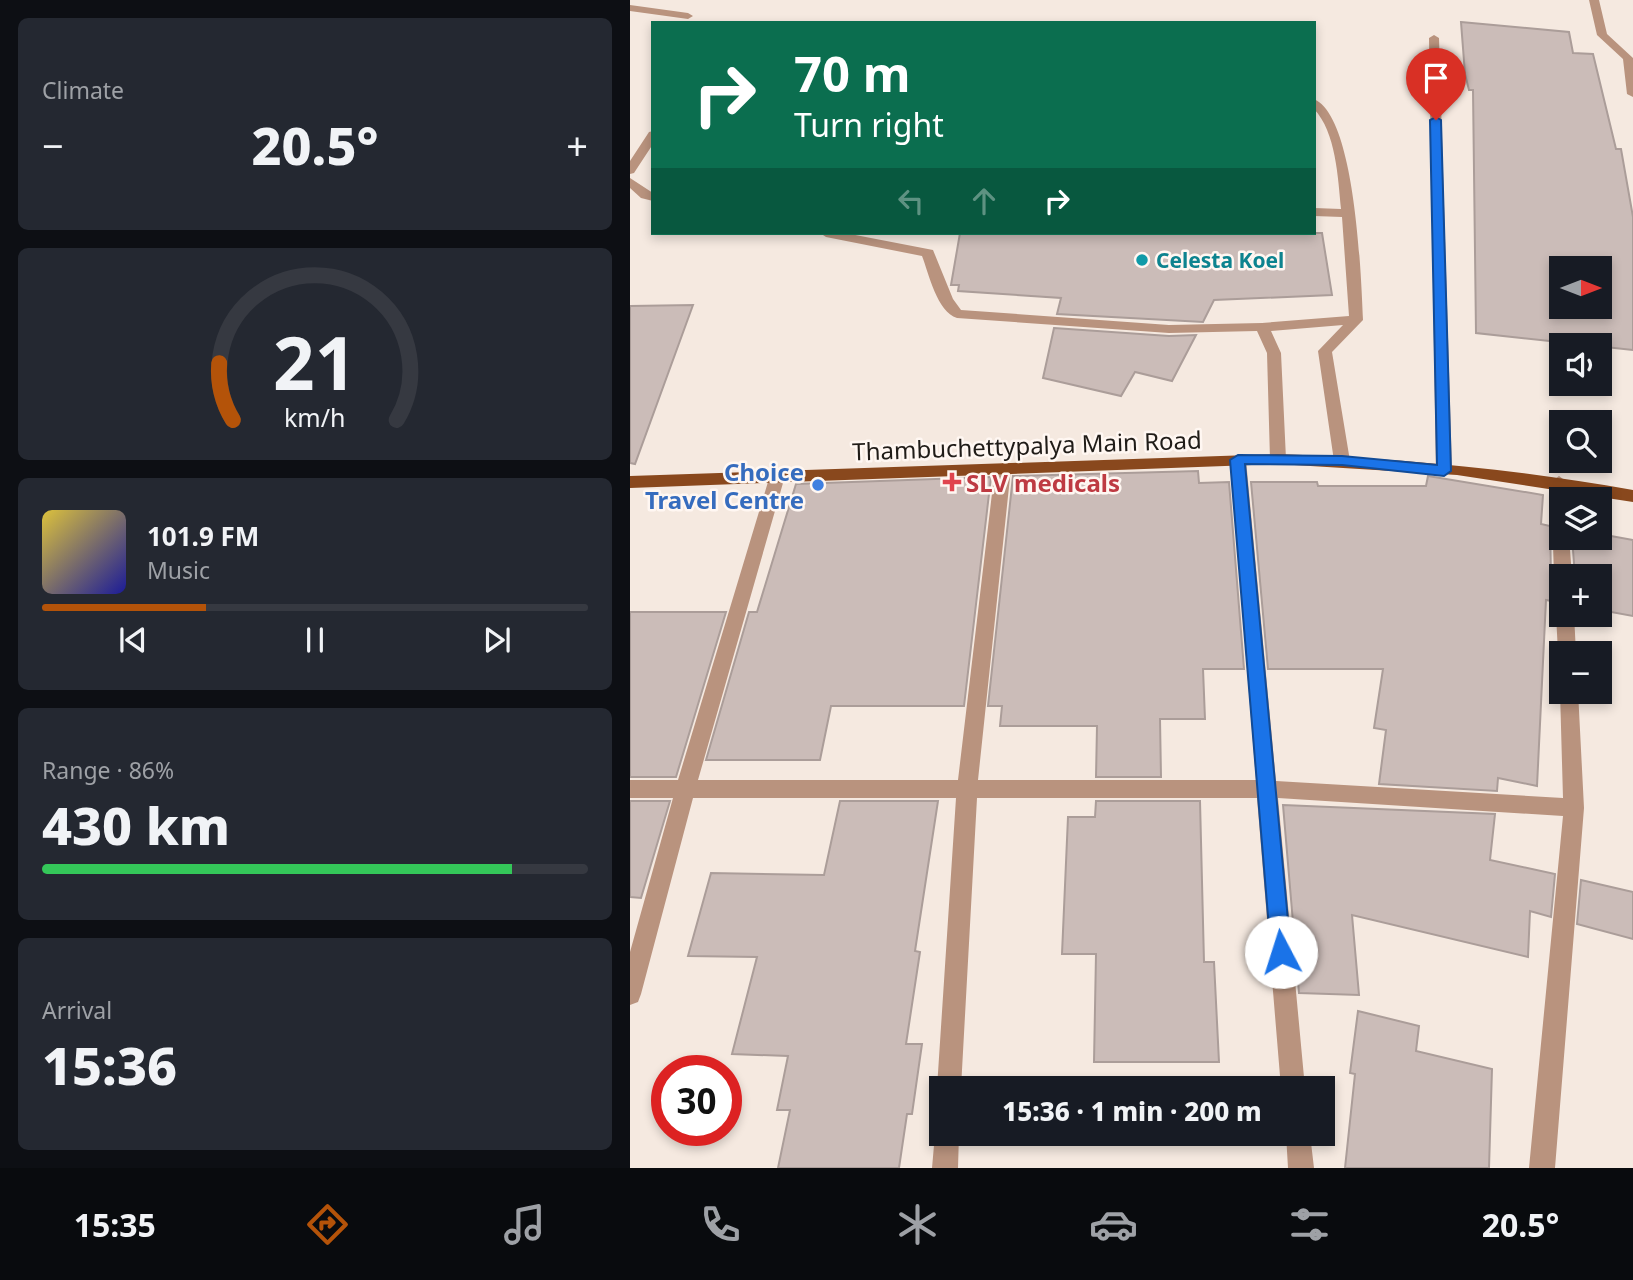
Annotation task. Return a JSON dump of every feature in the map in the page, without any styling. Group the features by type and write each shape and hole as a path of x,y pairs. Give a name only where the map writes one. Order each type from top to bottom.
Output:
{"main road":[{"name":"Thambuchettypalya Main Road","path":"630,482 1278,458 1342,461 1559,482 1633,496"}],"street":[{"path":"1594,0 1602,35 1628,58 1633,94"},
{"path":"630,8 688,16"},
{"path":"1434,38 1444,471"},
{"path":"1316,104 1330,119 1348,213 1356,320 1325,351 1342,461"},
{"path":"630,170 651,137"},
{"path":"630,183 651,196"},
{"path":"1316,212 1348,213"},
{"path":"862,236 928,253 946,300 957,314 1169,329 1262,327 1356,320"},
{"path":"1262,327 1274,353 1278,458"},
{"path":"1238,460 1292,1076"},
{"path":"950,1076 967,790 1003,468"},
{"path":"630,994 685,789 777,476"},
{"path":"1559,482 1559,487"},
{"path":"1542,1168 1574,808 1570,704"},
{"path":"630,789 1266,789 1574,808"},
{"path":"945,1168 946,1146"},
{"path":"1299,1146 1301,1168"}],"building":[{"path":"1461,22 1569,32 1573,53 1593,54 1616,149 1621,149 1633,217 1633,350 1612,348 1612,333 1549,333 1549,341 1476,333 1473,90 1469,90 1465,74"},
{"name":"Celesta Koel","path":"1322,233 1332,295 1214,300 1203,322 1057,314 1061,298 958,291 959,285 951,285 960,235"},
{"path":"693,305 635,464 630,463 630,306"},
{"path":"1054,328 1169,336 1196,335 1172,381 1135,372 1121,396 1043,378"},
{"path":"1198,471 1199,483 1229,482 1244,669 1203,669 1205,719 1160,719 1161,777 1096,777 1097,726 1000,726 1002,706 988,706 1013,476"},
{"path":"1428,476 1543,495 1541,524 1549,526 1551,564 1549,601 1546,600 1537,786 1498,778 1497,791 1379,784 1386,730 1374,728 1383,669 1268,669 1251,482 1317,482 1318,486 1426,486"},
{"path":"991,477 964,706 831,706 820,760 706,760 749,612 757,612 796,484"},
{"path":"1612,536 1633,540 1633,616 1612,612 1612,564 1574,564 1573,550 1612,550"},
{"path":"630,612 726,612 676,777 630,777"},
{"path":"630,801 670,801 641,898 630,897"},
{"path":"840,801 938,801 915,951 920,952 906,1044 922,1044 912,1114 907,1114 899,1168 778,1168 790,1110 777,1110 788,1056 732,1054 757,957 688,956 711,873 824,875"},
{"path":"1096,801 1200,801 1204,962 1214,962 1219,1062 1094,1062 1096,954 1062,954 1068,817 1095,817"},
{"path":"1283,805 1495,814 1490,860 1555,874 1551,917 1530,911 1528,957 1352,915 1359,995 1299,993"},
{"path":"1581,880 1633,892 1633,939 1577,924"},
{"path":"1358,1011 1419,1026 1416,1051 1492,1069 1489,1168 1345,1168 1355,1074 1350,1073"}],"place":[{"name":"Celesta Koel","path":"1142,260"},
{"name":"SLV medicals","path":"952,482"},
{"name":"Choice Travel Centre","path":"818,485"}],"route":[{"path":"1281,952 1238,460 1278,458 1342,461 1444,471 1436,120"}]}
